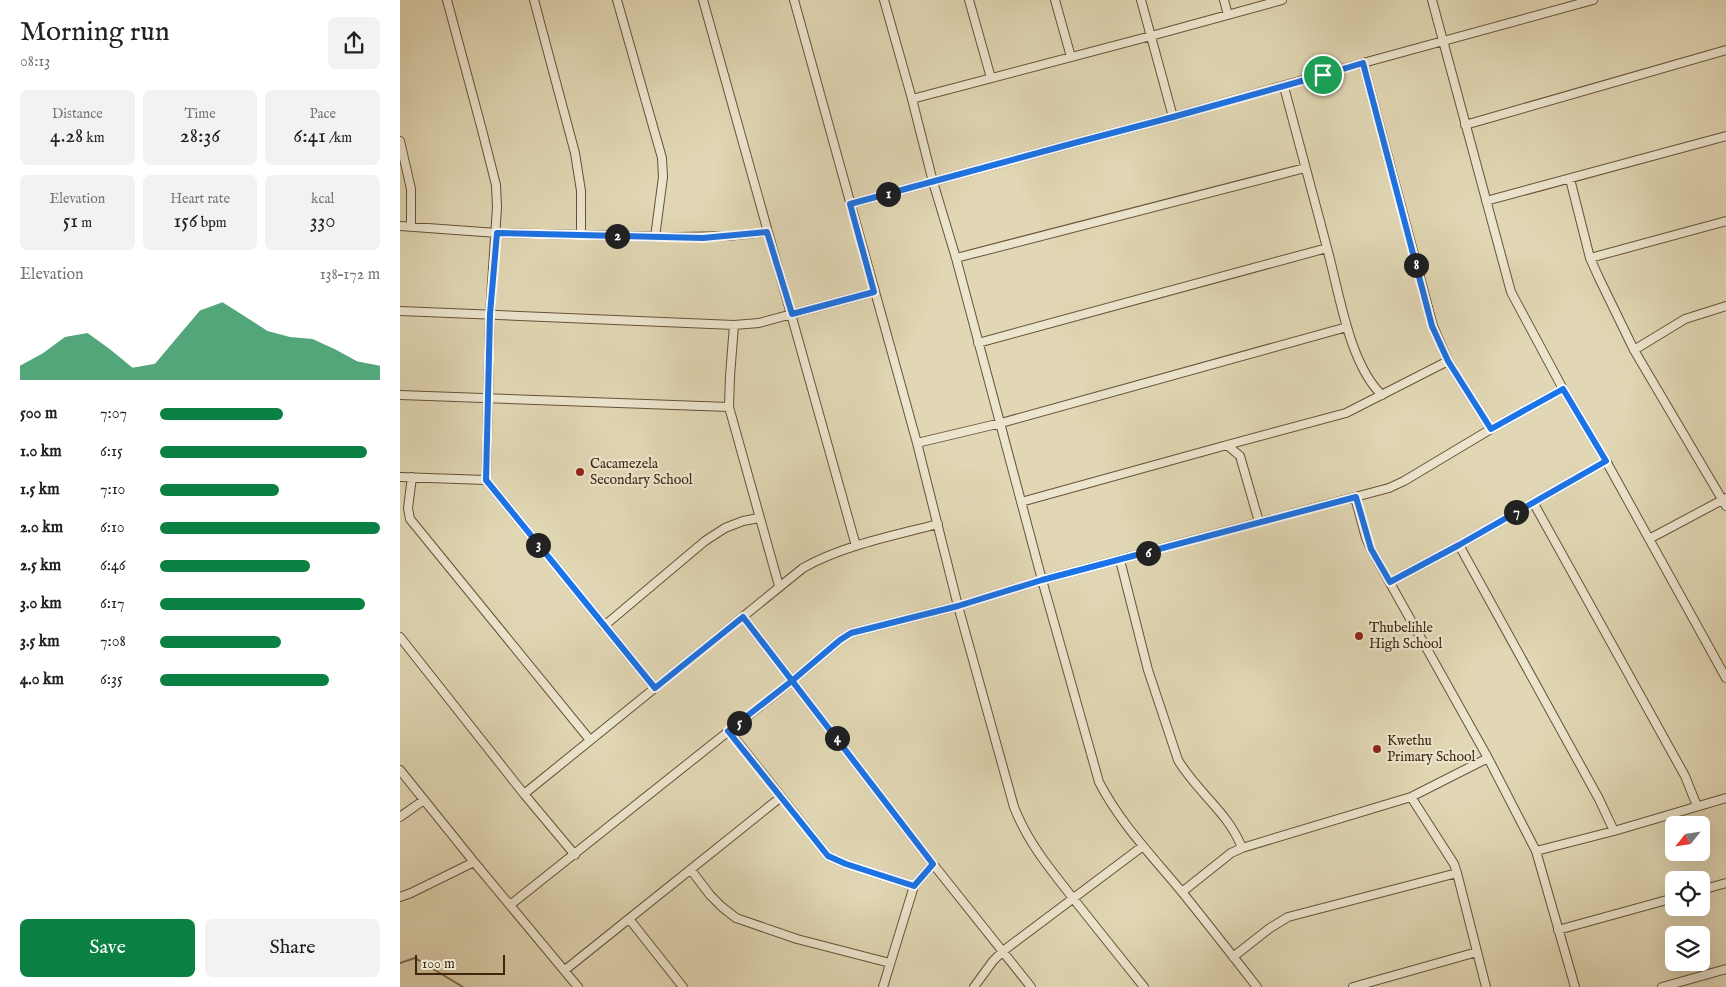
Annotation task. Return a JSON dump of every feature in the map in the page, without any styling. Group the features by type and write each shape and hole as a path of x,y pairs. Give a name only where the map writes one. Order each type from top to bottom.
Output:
{"street":[{"path":"447,0 496,184 497,233 490,314 486,480 655,688"},
{"path":"534,0 575,153 581,191 581,235"},
{"path":"617,0 662,158 663,177 655,237"},
{"path":"703,0 856,546"},
{"path":"794,0 917,443 958,606 1014,808 1038,854 1144,987"},
{"path":"884,0 1099,782 1143,846 1257,987"},
{"path":"969,0 991,78"},
{"path":"1055,0 1071,58"},
{"path":"1141,0 1173,117"},
{"path":"1224,0 1228,15"},
{"path":"912,99 1282,0"},
{"path":"1432,0 1508,285 1563,389 1606,461 1726,678"},
{"path":"850,204 1173,117 1593,0"},
{"path":"1465,125 1726,50"},
{"path":"1363,63 1432,326 1448,361 1491,429"},
{"path":"1284,86 1348,327 1367,376 1382,395"},
{"path":"1486,201 1726,136"},
{"path":"400,141 411,189 411,227"},
{"path":"956,258 1305,168"},
{"path":"1570,179 1590,258 1599,278 1634,350 1725,501 1649,539"},
{"path":"1590,258 1726,220"},
{"path":"400,226 497,233 703,238 767,232"},
{"path":"978,343 1328,248"},
{"path":"400,311 734,325 759,323 874,292"},
{"path":"1634,350 1685,319 1726,306"},
{"path":"734,325 729,407 779,586"},
{"path":"917,443 1001,423 1348,327"},
{"path":"1021,502 1346,414 1448,361"},
{"path":"510,905 851,633 958,606 1042,580 1356,497 1398,484 1563,389"},
{"path":"400,395 729,407"},
{"path":"1227,445 1240,456 1259,522"},
{"path":"1390,582 1606,461"},
{"path":"400,477 486,480"},
{"path":"412,478 408,508 410,519 590,740"},
{"path":"1356,497 1369,544 1488,758 1536,852 1575,987"},
{"path":"1533,502 1685,776 1697,806"},
{"path":"604,626 711,537 724,528 742,521 759,518"},
{"path":"524,794 802,568 822,558 856,546 938,524"},
{"path":"1459,545 1599,799 1614,831"},
{"path":"1120,560 1148,670 1178,760 1186,773 1228,823 1238,837 1242,848"},
{"path":"743,617 933,864 1031,987"},
{"path":"400,637 524,794 575,855"},
{"path":"728,731 828,856 846,864 914,886"},
{"path":"1182,892 1231,853 1242,848 1411,797 1488,758"},
{"path":"400,770 578,987"},
{"path":"1411,797 1454,864 1486,987"},
{"path":"565,970 781,798"},
{"path":"1536,852 1726,798"},
{"path":"400,817 424,800"},
{"path":"974,987 1002,951 1143,846"},
{"path":"400,897 474,862"},
{"path":"883,987 914,886 933,864"},
{"path":"691,870 710,895 736,918 797,939 890,962"},
{"path":"1233,957 1270,928 1288,917 1457,873"},
{"path":"1710,887 1726,883"},
{"path":"1558,930 1665,900"},
{"path":"630,920 683,987"},
{"path":"1353,987 1477,952"},
{"path":"1662,987 1726,968"}],"waterway":[{"path":"400,963 415,958 463,987"}],"place":[{"name":"Cacamezela Secondary School","path":"580,472"},
{"name":"Thubelihle High School","path":"1359,636"},
{"name":"Kwethu Primary School","path":"1377,749"}],"route":[{"path":"1323,75 850,204 874,292 792,314 767,232 703,238 497,233 490,314 486,480 655,688 743,617 793,680 933,864 914,886 846,864 828,856 728,731 793,680 840,640 851,633 958,606 1042,580 1356,497 1366,538 1390,582 1606,461 1563,389 1491,429 1448,361 1432,326 1363,63 1323,75"}]}
